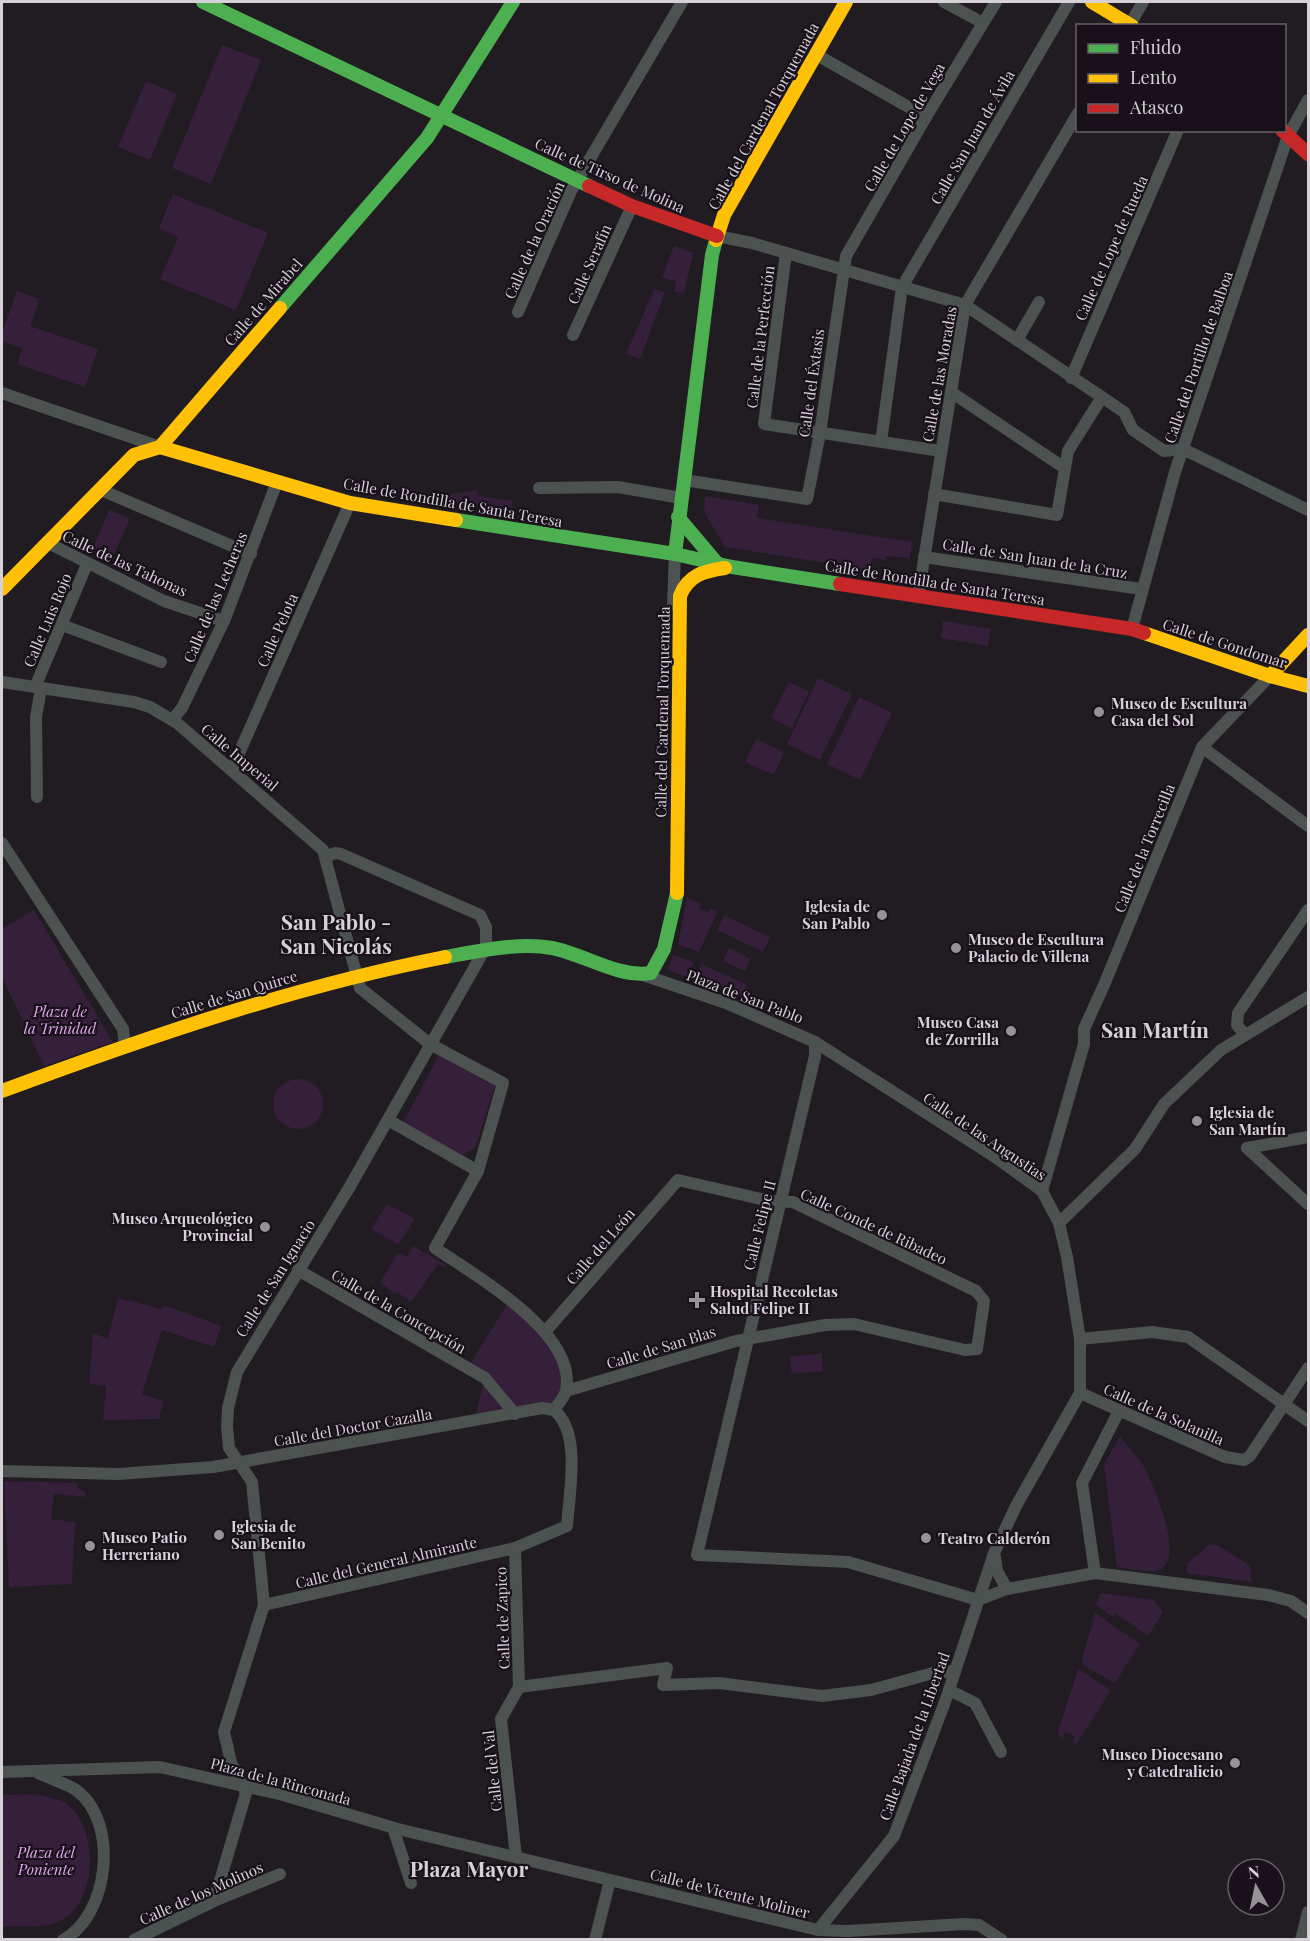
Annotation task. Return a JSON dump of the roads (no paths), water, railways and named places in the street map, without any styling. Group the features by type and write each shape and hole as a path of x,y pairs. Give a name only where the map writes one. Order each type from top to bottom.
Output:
{"main road":[{"name":"Calle de Tirso de Molina","path":"203,2 632,206 717,236"},
{"name":"Calle de Mirabel","path":"2,589 134,455 160,447 427,138 513,2"},
{"name":"Calle del Cardenal Torquemada","path":"675,554 706,296 717,236 724,216 846,2"},
{"path":"1092,2 1129,24"},
{"path":"1285,133 1308,154"},
{"name":"Calle de Rondilla de Santa Teresa","path":"160,447 350,503 675,554 732,567 918,597 1132,629"},
{"path":"678,517 716,562"},
{"name":"Calle de Rondilla de Santa Teresa","path":"680,596 685,582 698,573 732,567"},
{"name":"Calle del Cardenal Torquemada","path":"675,867 680,596"},
{"name":"Calle de Gondomar","path":"1132,629 1270,676 1308,686"},
{"path":"1270,676 1308,635"},
{"path":"649,972 674,918 675,867"},
{"name":"Calle de San Quirce","path":"2,1091 125,1045 355,975 528,945 543,946 613,966"},
{"name":"Plaza de San Pablo","path":"613,966 649,972"}],"street":[{"name":"Calle de la Oración","path":"518,312 578,179 682,2"},
{"path":"944,2 983,23"},
{"name":"Calle de Lope de Vega","path":"843,270 846,256 996,2"},
{"name":"Calle San Juan de Ávila","path":"902,287 1069,2"},
{"path":"1132,24 1143,2"},
{"path":"817,55 926,117"},
{"name":"Calle del Portillo de Balboa","path":"1286,132 1308,100"},
{"name":"Calle de las Moradas","path":"918,597 965,305 1076,115"},
{"name":"Calle de Lope de Rueda","path":"1071,378 1177,132"},
{"name":"Calle del Portillo de Balboa","path":"1132,629 1141,590 1183,449 1285,133"},
{"name":"Calle Serafín","path":"573,335 632,206"},
{"name":"Calle de Tirso de Molina","path":"717,236 786,253 965,305 1124,412 1133,430 1164,451 1183,449 1308,510"},
{"name":"Calle de la Perfección","path":"786,253 764,424 820,433"},
{"name":"Calle del Éxtasis","path":"684,480 807,499 820,433 843,270"},
{"path":"881,442 902,287"},
{"path":"1017,340 1039,302"},
{"path":"951,392 1063,467"},
{"name":"Calle de Rondilla de Santa Teresa","path":"2,393 160,447"},
{"path":"934,494 1057,515 1063,467 1068,451 1102,397"},
{"path":"820,433 941,451"},
{"name":"Calle de las Lecheras","path":"172,720 182,708 224,621 277,482"},
{"path":"539,488 618,487 681,498"},
{"path":"101,490 251,554"},
{"name":"Calle Pelota","path":"232,769 350,503"},
{"name":"Calle de las Tahonas","path":"48,543 164,601 224,621"},
{"name":"Calle del Cardenal Torquemada","path":"675,554 680,596"},
{"name":"Calle del Cardenal Torquemada","path":"675,554 675,867"},
{"name":"Calle de San Juan de la Cruz","path":"924,557 1141,590"},
{"name":"Calle Luis Rojo","path":"37,796 36,717 40,689 38,680 87,564"},
{"path":"62,625 162,662"},
{"name":"Calle de la Torrecilla","path":"1042,1191 1084,1044 1083,1029 1104,985 1202,747 1270,676"},
{"name":"Calle Imperial","path":"2,682 134,702 150,707 172,720 232,769 319,844 326,857 355,975"},
{"path":"1202,747 1308,826"},
{"path":"2,843 123,1029 125,1045"},
{"path":"326,857 335,853 341,854 480,915 484,919 487,937 483,952 430,1044"},
{"path":"1245,1035 1237,1025 1238,1013 1308,910"},
{"name":"Plaza de San Pablo","path":"649,972 662,982 726,1003 815,1042"},
{"path":"355,975 366,993 430,1044 503,1083 478,1171 435,1248 529,1312 545,1332 561,1358 566,1376 566,1391 554,1410"},
{"path":"1059,1223 1135,1149 1164,1104 1221,1050 1308,997"},
{"name":"Calle de las Angustias","path":"815,1042 995,1157 1042,1191 1059,1223 1080,1339 1080,1393 1016,1506 994,1553 978,1600"},
{"name":"Calle Felipe II","path":"815,1042 815,1056 697,1555 848,1562 978,1600"},
{"name":"Calle de San Ignacio","path":"264,1605 252,1482 230,1448 226,1427 237,1372 388,1120 430,1044"},
{"path":"388,1120 478,1171"},
{"path":"1308,1137 1247,1148 1308,1204"},
{"name":"Calle Conde de Ribadeo","path":"678,1180 781,1201 804,1208 976,1291 984,1301 977,1349"},
{"name":"Calle del León","path":"545,1332 678,1180"},
{"name":"Calle de la Concepción","path":"298,1270 485,1378 515,1413"},
{"name":"Calle de San Blas","path":"566,1391 747,1338 825,1325 854,1324 965,1350 977,1349"},
{"path":"1080,1339 1152,1332 1188,1337 1308,1421"},
{"path":"1285,1404 1308,1368"},
{"name":"Calle de la Solanilla","path":"1080,1393 1237,1460 1250,1456 1285,1404"},
{"name":"Calle del Doctor Cazalla","path":"2,1471 118,1474 213,1467 542,1408 554,1410"},
{"name":"Calle del General Almirante","path":"264,1605 514,1548 567,1526 572,1450 562,1416 554,1410"},
{"path":"1095,1573 1082,1483 1119,1411"},
{"name":"Calle de Zapico","path":"514,1548 519,1687"},
{"path":"994,1553 997,1571 1007,1589"},
{"path":"978,1600 1007,1589 1095,1573 1268,1595 1291,1601 1308,1613"},
{"name":"Calle Bajada de la Libertad","path":"818,1930 894,1836 950,1690 954,1671 978,1600"},
{"path":"214,1901 246,1793 245,1786 231,1762 224,1732 264,1605"},
{"path":"519,1687 667,1668 663,1685 719,1683 822,1696 871,1690 933,1673 954,1671"},
{"name":"Calle del Val","path":"516,1857 501,1719 519,1687"},
{"path":"950,1690 975,1703 1001,1752"},
{"name":"Plaza de la Rinconada","path":"34,1772 160,1767 245,1786 393,1827 516,1857"},
{"path":"2,1772 34,1772 76,1790 95,1817 101,1836 104,1861 96,1900 86,1922 63,1940"},
{"path":"393,1827 411,1883"},
{"name":"Calle de Vicente Moliner","path":"516,1857 818,1930 848,1931 964,1924 979,1925 1002,1939"},
{"name":"Calle de los Molinos","path":"134,1940 214,1901 280,1874"},
{"path":"595,1940 610,1880"},
{"path":"1301,1940 1308,1912"}],"place":[{"name":"Museo de Escultura Casa del Sol","path":"1099,712"},
{"name":"Iglesia de San Pablo","path":"882,915"},
{"name":"Museo de Escultura Palacio de Villena","path":"956,948"},
{"name":"Museo Casa de Zorrilla","path":"1011,1031"},
{"name":"Iglesia de San Martín","path":"1197,1121"},
{"name":"Museo Arqueológico Provincial","path":"265,1227"},
{"name":"Hospital Recoletas Salud Felipe II","path":"697,1300"},
{"name":"Iglesia de San Benito","path":"219,1535"},
{"name":"Teatro Calderón","path":"926,1538"},
{"name":"Museo Patio Herreriano","path":"90,1546"},
{"name":"Museo Diocesano y Catedralicio","path":"1235,1763"}],"district":[{"name":"San Pablo - San Nicolás","path":"336,933"},
{"name":"San Martín","path":"1155,1029"},
{"name":"Plaza Mayor","path":"469,1868"}],"park label":[{"name":"Plaza de la Trinidad","path":"60,1020"},
{"name":"Plaza del Poniente","path":"46,1860"}]}
